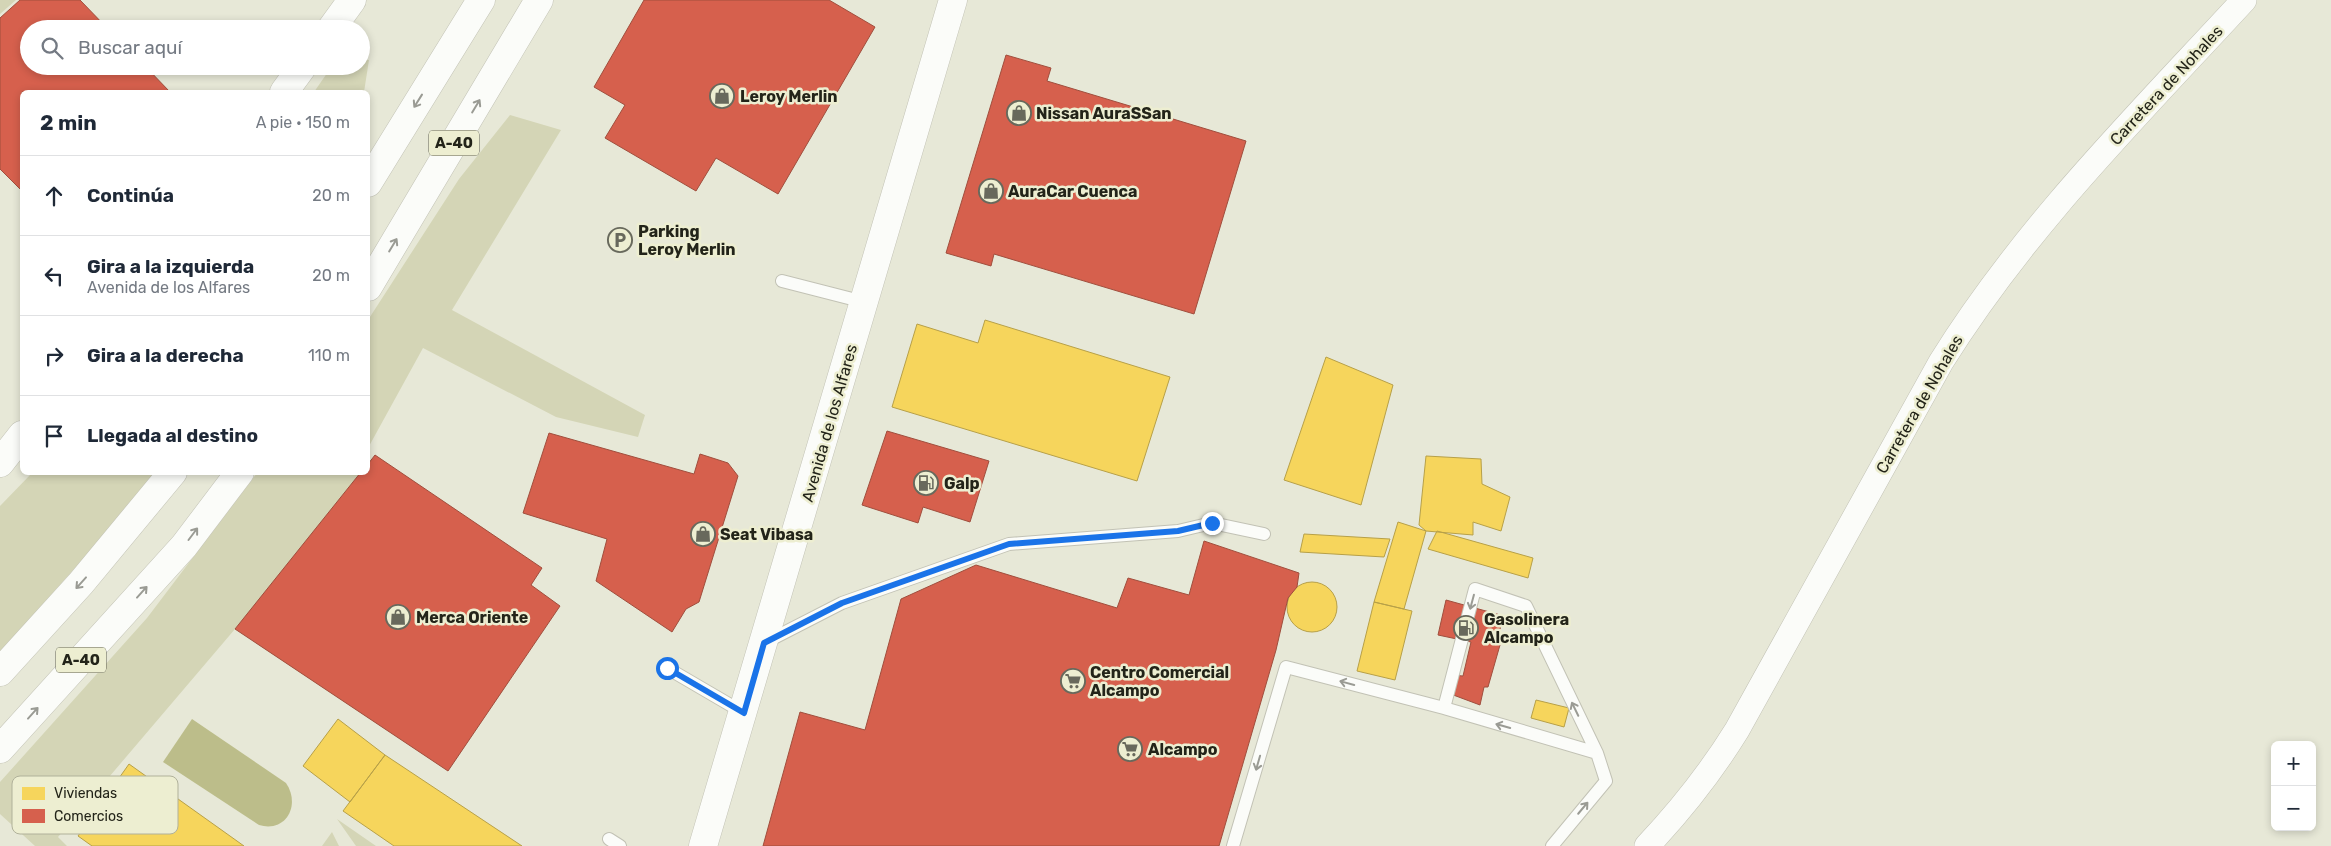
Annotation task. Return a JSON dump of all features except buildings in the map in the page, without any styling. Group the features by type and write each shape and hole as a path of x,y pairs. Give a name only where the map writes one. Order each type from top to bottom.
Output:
{"main road":[{"path":"338,20 352,0"},
{"path":"442,63 474,0"},
{"path":"370,180 481,0"},
{"name":"A-40","path":"370,284 540,0"},
{"name":"Avenida de los Alfares","path":"703,846 744,713 953,0"},
{"path":"285,90 296,75"},
{"path":"0,463 20,438"},
{"path":"0,672 81,583 171,475"},
{"name":"A-40","path":"0,749 184,546 238,475"}],"street":[{"name":"Carretera de Nohales","path":"1647,846 1714,768 1937,370 1967,321 2031,234 2079,178 2244,0"}],"lane":[{"path":"782,282 864,302"},
{"path":"764,643 842,603 1009,544 1178,531 1212,523 1264,534"},
{"path":"1444,708 1475,589 1526,606 1596,753 1606,781 1552,846"},
{"path":"1233,846 1286,667 1444,708 1596,753"},
{"path":"667,668 744,713"}],"shaded area":[{"path":"0,0 16,0 0,14"},
{"path":"326,75 367,75 364,90 315,90"},
{"path":"510,115 561,130 452,310 645,415 638,437 556,417 423,348 370,444 370,317 459,179"},
{"path":"30,475 156,475 149,485 0,652 0,506"},
{"path":"255,475 359,475 235,629 110,776 12,776 12,825 0,814 0,782 147,618"},
{"path":"192,719 286,783 292,800 288,815 283,821 277,825 259,825 163,762"},
{"path":"337,819 376,846 356,846"},
{"path":"332,832 339,846 322,846"},
{"path":"22,834 61,834 58,837 67,846 35,846"}],"place":[{"name":"Leroy Merlin","path":"722,96"},
{"name":"Nissan AuraSSan","path":"1019,113"},
{"name":"AuraCar Cuenca","path":"991,191"},
{"name":"Parking Leroy Merlin","path":"620,240"},
{"name":"Galp","path":"926,483"},
{"name":"Seat Vibasa","path":"703,534"},
{"name":"Merca Oriente","path":"398,617"},
{"name":"Gasolinera Alcampo","path":"1466,628"},
{"name":"Centro Comercial Alcampo","path":"1073,681"},
{"name":"Alcampo","path":"1130,749"}],"route":[{"path":"667,668 744,713 764,643 842,603 1009,544 1178,531 1212,523"}]}
